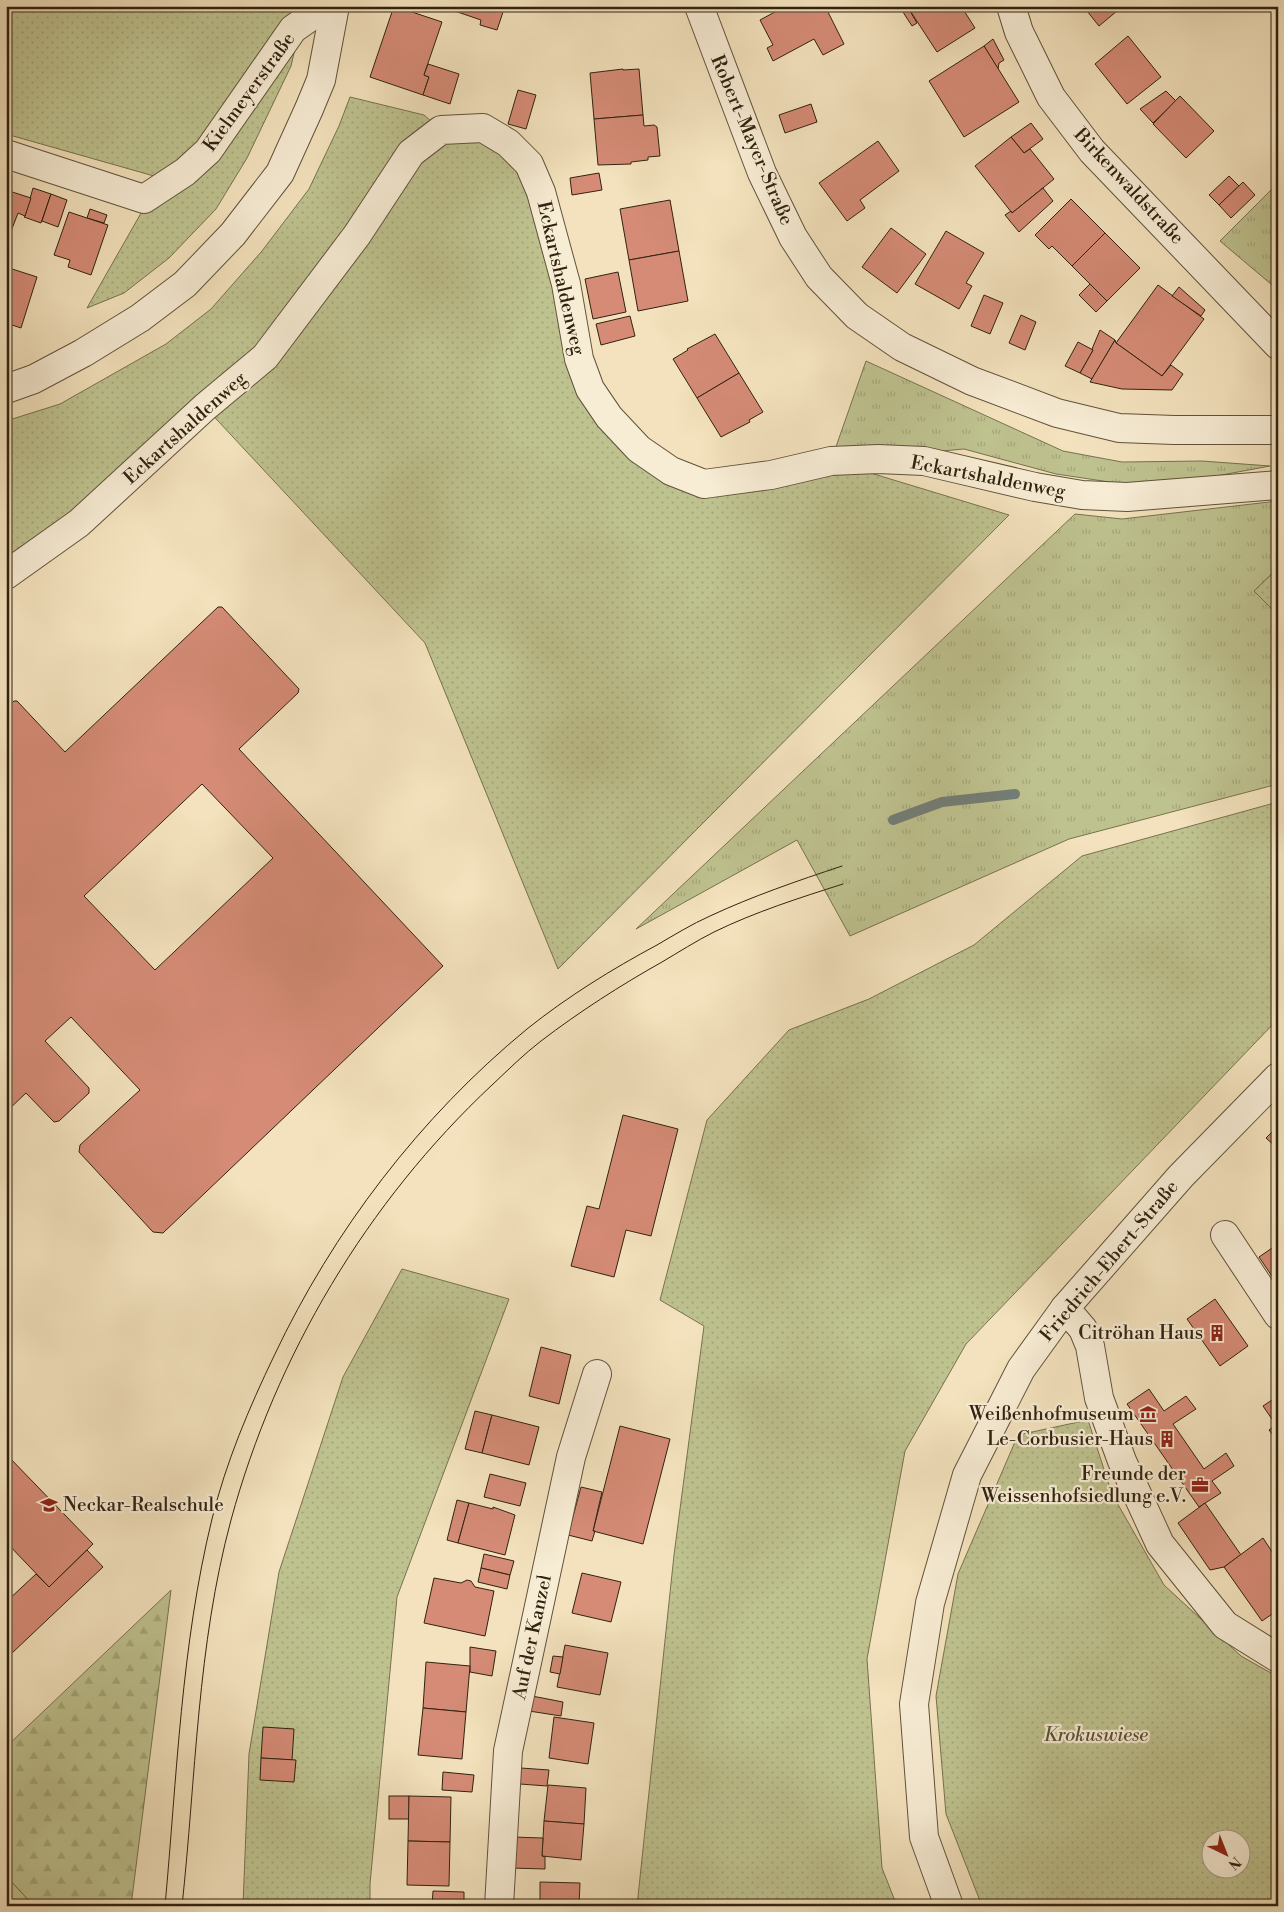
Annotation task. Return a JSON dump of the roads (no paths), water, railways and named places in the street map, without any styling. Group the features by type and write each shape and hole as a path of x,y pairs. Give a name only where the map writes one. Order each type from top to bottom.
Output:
{"street":[{"name":"Kielmeyerstraße","path":"6,154 144,198 185,172 208,150 294,29 326,6"},
{"path":"6,389 34,379 83,353 140,318 185,284 233,234 280,173 310,109 321,80 335,6"},
{"name":"Robert-Mayer-Straße","path":"699,6 762,172 793,237 819,277 857,316 910,351 972,381 1057,413 1119,428 1278,430"},
{"name":"Birkenwaldstraße","path":"1011,6 1020,32 1051,97 1092,151 1278,345"},
{"name":"Eckartshaldenweg","path":"6,576 79,523 205,407 265,357 356,235 412,153 441,130 483,128 508,143 529,164 541,192 565,279 579,359 590,389 609,417 639,449 671,470 704,484 770,475 831,461 878,459 924,461 1035,487 1082,495 1127,497 1278,485"},
{"name":"Friedrich-Ebert-Straße","path":"949,1906 924,1837 914,1704 930,1603 967,1475 1021,1369 1065,1308 1181,1176 1278,1076"},
{"path":"1225,1235 1278,1315"},
{"path":"1065,1308 1083,1329 1090,1346 1099,1398 1122,1461 1160,1544 1225,1626 1278,1658"},
{"name":"Auf der Kanzel","path":"499,1906 508,1751 571,1457 597,1374"}],"waterway":[{"path":"893,820 942,802 1015,794"}],"tram line":[{"path":"165,1906 181,1711 193,1615 212,1519 224,1477 256,1395 297,1310 323,1265 382,1179 415,1138 488,1063 527,1029 607,974 703,919 759,895 842,866"},
{"path":"182,1906 204,1663 220,1567 231,1520 250,1459 273,1399 300,1341 332,1284 366,1231 405,1179 447,1131 516,1062 555,1030 616,989 714,932 761,912 843,884"}],"place":[{"name":"Citröhan Haus","path":"1217,1333"},
{"name":"Weißenhofmuseum","path":"1148,1414"},
{"name":"Le-Corbusier-Haus","path":"1167,1439"},
{"name":"Freunde der Weissenhofsiedlung e.V.","path":"1200,1485"},
{"name":"Neckar-Realschule","path":"49,1505"}],"park label":[{"name":"Krokuswiese","path":"1096,1735"}]}
